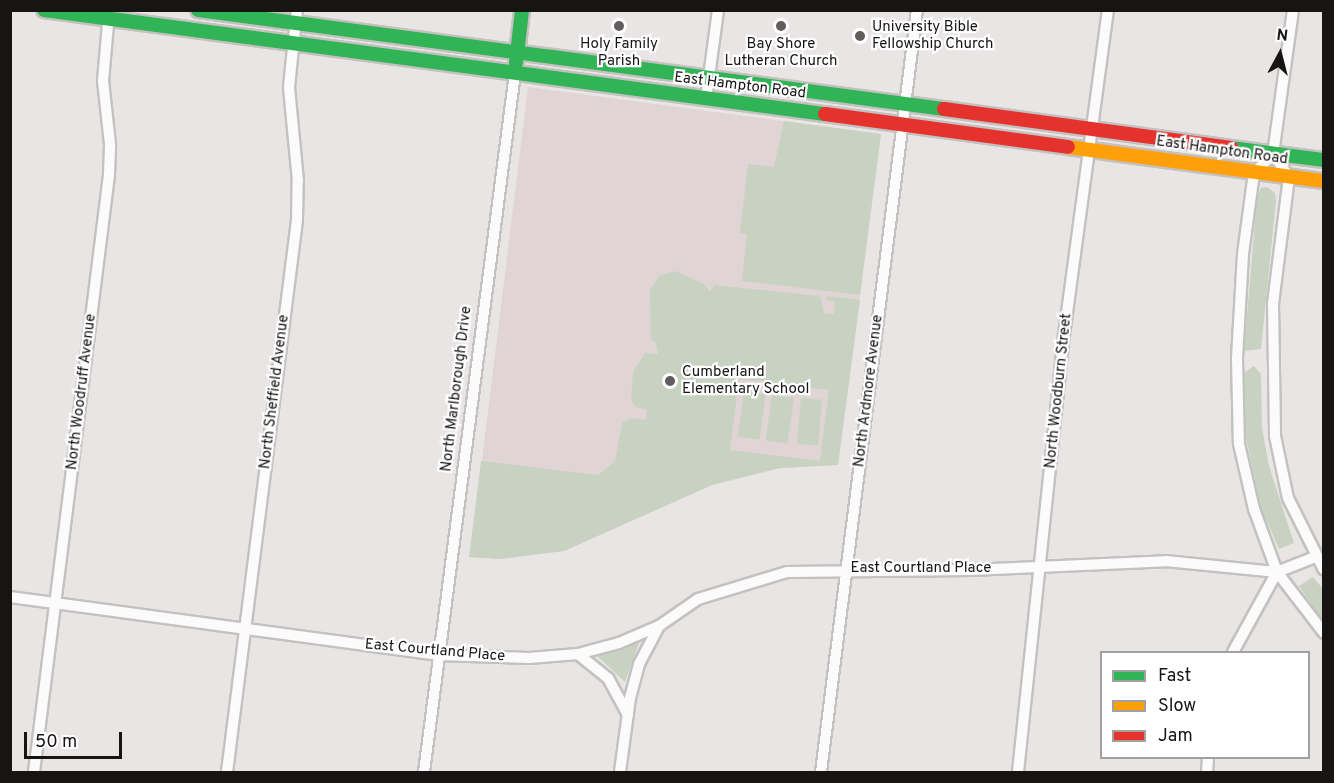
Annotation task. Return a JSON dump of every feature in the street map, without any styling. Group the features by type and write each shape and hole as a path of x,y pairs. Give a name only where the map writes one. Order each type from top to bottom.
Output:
{"main road":[{"name":"East Hampton Road","path":"44,10 108,15 292,44 1323,181"},
{"name":"East Hampton Road","path":"198,10 296,17 517,54 709,81 904,104 1323,160"},
{"name":"North Marlborough Drive","path":"515,73 522,10"}],"street":[{"path":"706,99 718,10"},
{"name":"North Ardmore Avenue","path":"821,772 917,10"},
{"name":"North Woodburn Street","path":"1018,772 1064,335 1108,10"},
{"path":"1293,10 1273,154 1256,171 1239,310 1239,444 1254,509 1277,572 1323,633"},
{"name":"North Woodruff Avenue","path":"34,772 108,175 110,144 103,81 108,15"},
{"name":"North Sheffield Avenue","path":"227,772 297,220 298,181 289,87 296,17"},
{"name":"North Marlborough Drive","path":"424,772 515,73"},
{"path":"1273,154 1288,177 1273,304 1275,436 1288,498 1323,570"},
{"path":"1234,651 1277,572 1315,557"},
{"name":"East Courtland Place","path":"10,597 439,655 529,658 578,654 619,643 659,626 698,599 736,585 787,572 847,569 1041,567 1166,561 1277,572"},
{"path":"620,772 628,715 639,664 659,626"},
{"path":"578,654 608,678 628,715"}],"shaded area":[{"name":"Cumberland Elementary School","path":"528,87 881,134 838,465 780,468 712,485 564,551 501,559 470,557"}],"green space":[{"path":"784,121 881,134 860,295 742,281 747,234 740,233 748,164 774,167"},
{"path":"1267,187 1275,193 1276,201 1261,349 1244,351 1257,198 1261,188"},
{"path":"675,271 704,284 710,292 714,285 820,296 824,313 834,314 835,301 827,300 827,296 860,300 838,465 780,468 712,485 564,551 501,559 469,557 481,461 598,475 615,461 622,423 631,418 646,420 647,410 635,407 631,399 633,372 645,353 658,354 656,343 651,339 650,290 659,276","holes":["739,379 829,390 820,461 730,450"]},
{"path":"1254,366 1261,374 1262,428 1269,466 1294,543 1279,549 1261,508 1245,434 1242,374"},
{"path":"744,391 766,394 759,440 738,437"},
{"path":"772,395 794,398 787,444 766,441"},
{"path":"801,398 822,400 818,446 797,444"},
{"path":"1313,577 1323,589 1323,621 1299,586"},
{"path":"640,640 625,682 598,657 598,655"}],"traffic: fast":[{"path":"44,10 825,114"},
{"path":"198,10 944,109"},
{"path":"516,63 522,10"},
{"path":"1231,148 1324,160"}],"traffic: slow":[{"path":"1068,147 1324,181"}],"traffic: jam":[{"path":"944,109 1231,148"},
{"path":"825,114 1068,147"}],"place":[{"name":"Holy Family Parish","path":"619,26"},
{"name":"Bay Shore Lutheran Church","path":"781,26"},
{"name":"University Bible Fellowship Church","path":"860,36"},
{"name":"Cumberland Elementary School","path":"670,381"}]}
